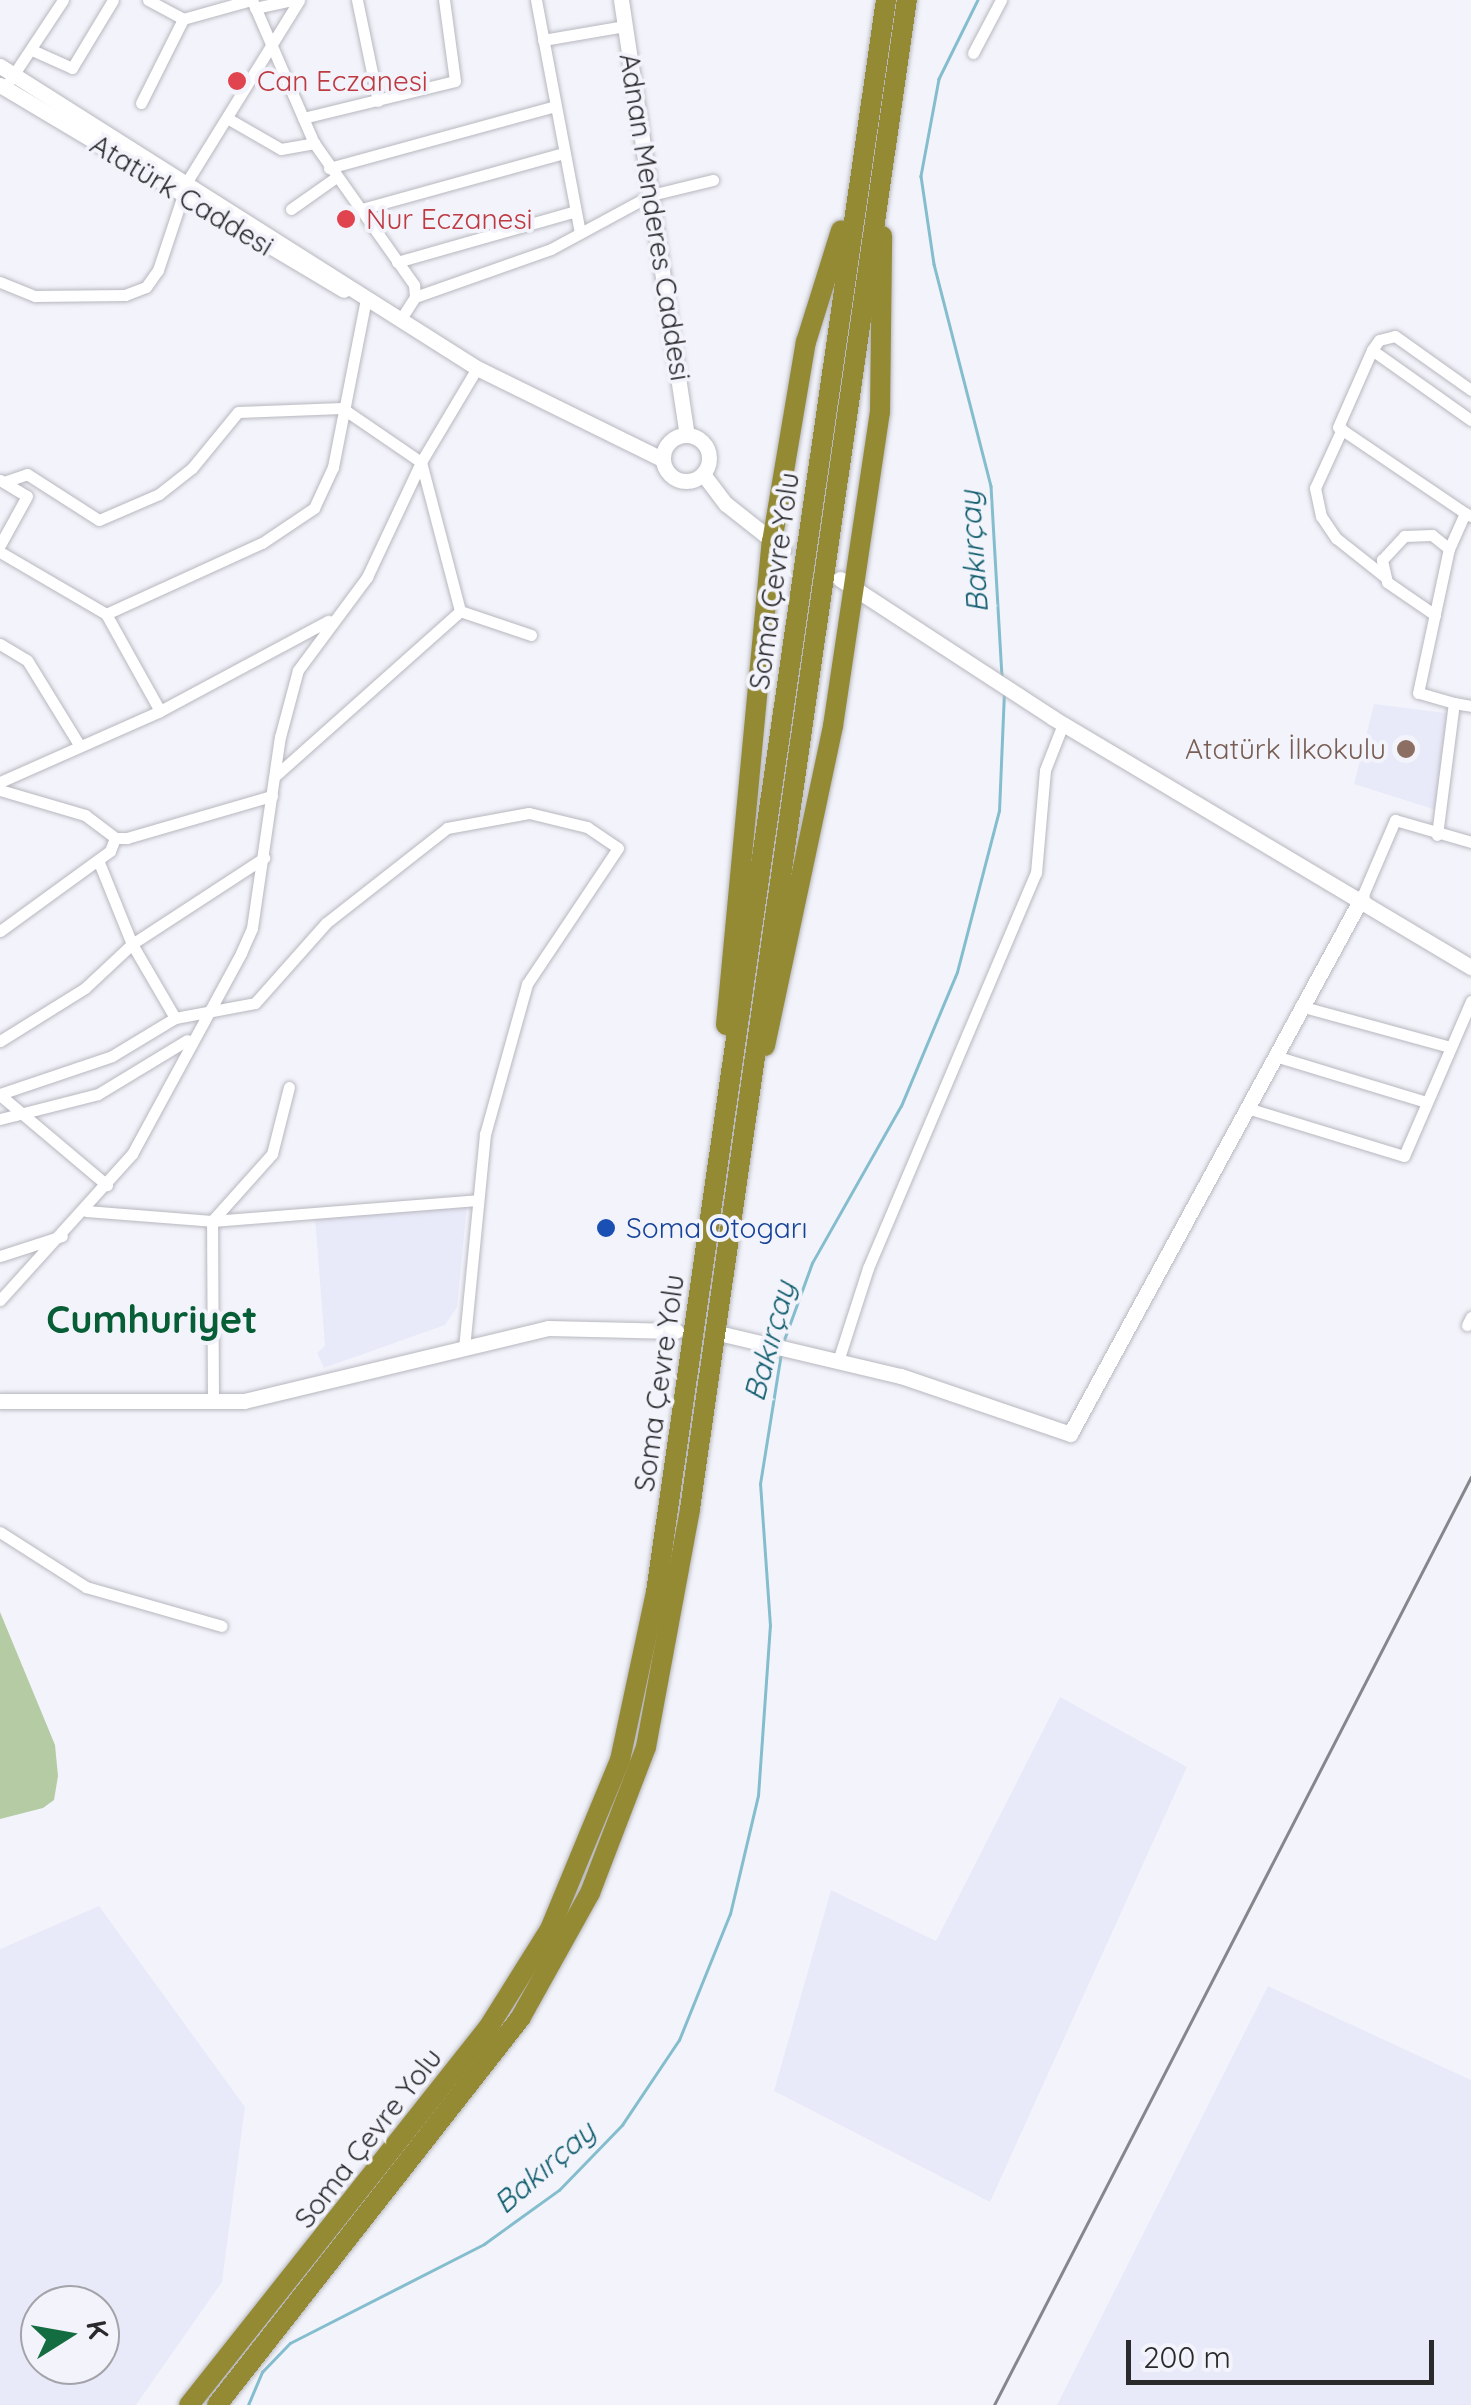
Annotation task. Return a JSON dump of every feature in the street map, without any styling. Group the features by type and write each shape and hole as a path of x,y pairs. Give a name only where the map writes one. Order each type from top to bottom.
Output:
{"highway":[{"name":"Soma Çevre Yolu","path":"217,2405 521,2017 614,1839 661,1685 886,0"},
{"name":"Soma Çevre Yolu","path":"189,2405 488,2028 550,1929 605,1806 646,1650 727,1175 907,0"},
{"path":"727,1175 732,918 778,546 806,342 869,116"},
{"path":"727,1175 833,726 846,583 880,412 884,156"}],"main road":[{"name":"Adnan Menderes Caddesi","path":"622,0 687,434"},
{"path":"0,66 186,188"},
{"name":"Atatürk Caddesi","path":"0,87 186,188 318,279 366,299 477,368 662,458"},
{"path":"687,434 706,446 703,474 678,480 662,458 667,444 687,434"},
{"path":"703,474 778,546"},
{"path":"846,583 1058,721 1362,897 1471,967"},
{"path":"734,1338 838,1361 1070,1434 1362,897"},
{"path":"0,1401 213,1402 299,1391 464,1347 560,1327 676,1330"}],"street":[{"path":"0,87 16,76 62,0"},
{"path":"32,50 72,68 113,0"},
{"path":"148,0 183,19 253,3 296,0"},
{"path":"0,282 34,296 125,295 146,287 186,188 296,0"},
{"path":"356,0 378,101"},
{"path":"304,118 455,81 444,0"},
{"path":"536,0 572,212 580,233"},
{"path":"973,54 1001,0"},
{"path":"253,3 314,143 416,297"},
{"path":"141,103 183,19"},
{"path":"543,40 626,26"},
{"path":"291,210 332,173 555,106"},
{"path":"227,118 281,149 314,143"},
{"path":"358,210 563,153"},
{"path":"400,320 416,297 580,233 651,195 713,180"},
{"path":"396,262 572,212"},
{"path":"106,614 262,542 314,508 333,467 366,299"},
{"path":"1435,615 1415,606 1336,538 1321,516 1315,488 1379,340 1395,336 1471,390"},
{"path":"1372,350 1471,420"},
{"path":"0,1300 86,1211 150,1123 252,928 275,776 298,670 332,619 368,577 421,462 477,368"},
{"path":"2,481 27,474 99,520 160,494 192,468 238,412 342,408 421,462 460,612"},
{"path":"1342,429 1468,514 1448,549 1418,693 1471,706"},
{"path":"2,481 27,496 0,549 106,614 160,711"},
{"path":"1384,576 1382,560 1396,538 1432,535 1448,549"},
{"path":"460,612 530,635"},
{"path":"275,776 460,612"},
{"path":"0,782 160,711 332,619"},
{"path":"0,644 27,660 80,746"},
{"path":"1437,835 1454,703"},
{"path":"838,1361 868,1268 1036,874 1045,770 1058,721"},
{"path":"0,790 85,815 115,838"},
{"path":"0,930 98,860 115,838 157,832 272,796"},
{"path":"0,1094 112,1056 175,1018 256,1003 326,923 447,828 529,813 587,827 618,848 527,984 485,1134 464,1347"},
{"path":"1362,897 1395,820 1471,842"},
{"path":"0,1041 85,988 132,944 264,858"},
{"path":"98,860 132,944 175,1018"},
{"path":"1247,1108 1404,1156 1471,1001"},
{"path":"1300,1006 1450,1047"},
{"path":"0,1119 98,1094 192,1037"},
{"path":"1274,1056 1426,1102"},
{"path":"213,1402 212,1221 272,1154 289,1087"},
{"path":"0,1094 107,1184"},
{"path":"86,1211 212,1221 477,1200"},
{"path":"0,1256 63,1236"},
{"path":"0,1532 86,1587 222,1626"}],"shaded area":[{"name":"Atatürk İlkokulu","path":"1374,704 1454,714 1439,811 1354,784"},
{"path":"467,1205 457,1307 445,1325 324,1368 317,1353 325,1346 315,1219"},
{"path":"1060,1697 1187,1767 990,2202 774,2091 831,1890 936,1941"},
{"path":"99,1906 245,2107 222,2282 136,2405 0,2405 0,1949"},
{"path":"1268,1986 1471,2080 1471,2405 1057,2405"}],"green space":[{"path":"0,1612 55,1745 58,1776 54,1800 43,1808 0,1819"}],"waterway":[{"name":"Bakırçay","path":"978,0 939,79 921,176 934,264 991,486 1002,676"},
{"name":"Bakırçay","path":"784,1340 812,1263 901,1106 957,972 999,811 1004,694"},
{"name":"Bakırçay","path":"248,2405 262,2372 290,2343 484,2244 559,2190 622,2125 679,2040 730,1914 758,1796 770,1626 760,1484 781,1353"}],"railway":[{"path":"994,2405 1471,1477"}],"place":[{"name":"Can Eczanesi","path":"237,81"},
{"name":"Nur Eczanesi","path":"346,219"},
{"name":"Atatürk İlkokulu","path":"1406,749"},
{"name":"Soma Otogarı","path":"606,1228"}],"district":[{"name":"Cumhuriyet","path":"152,1320"}]}
